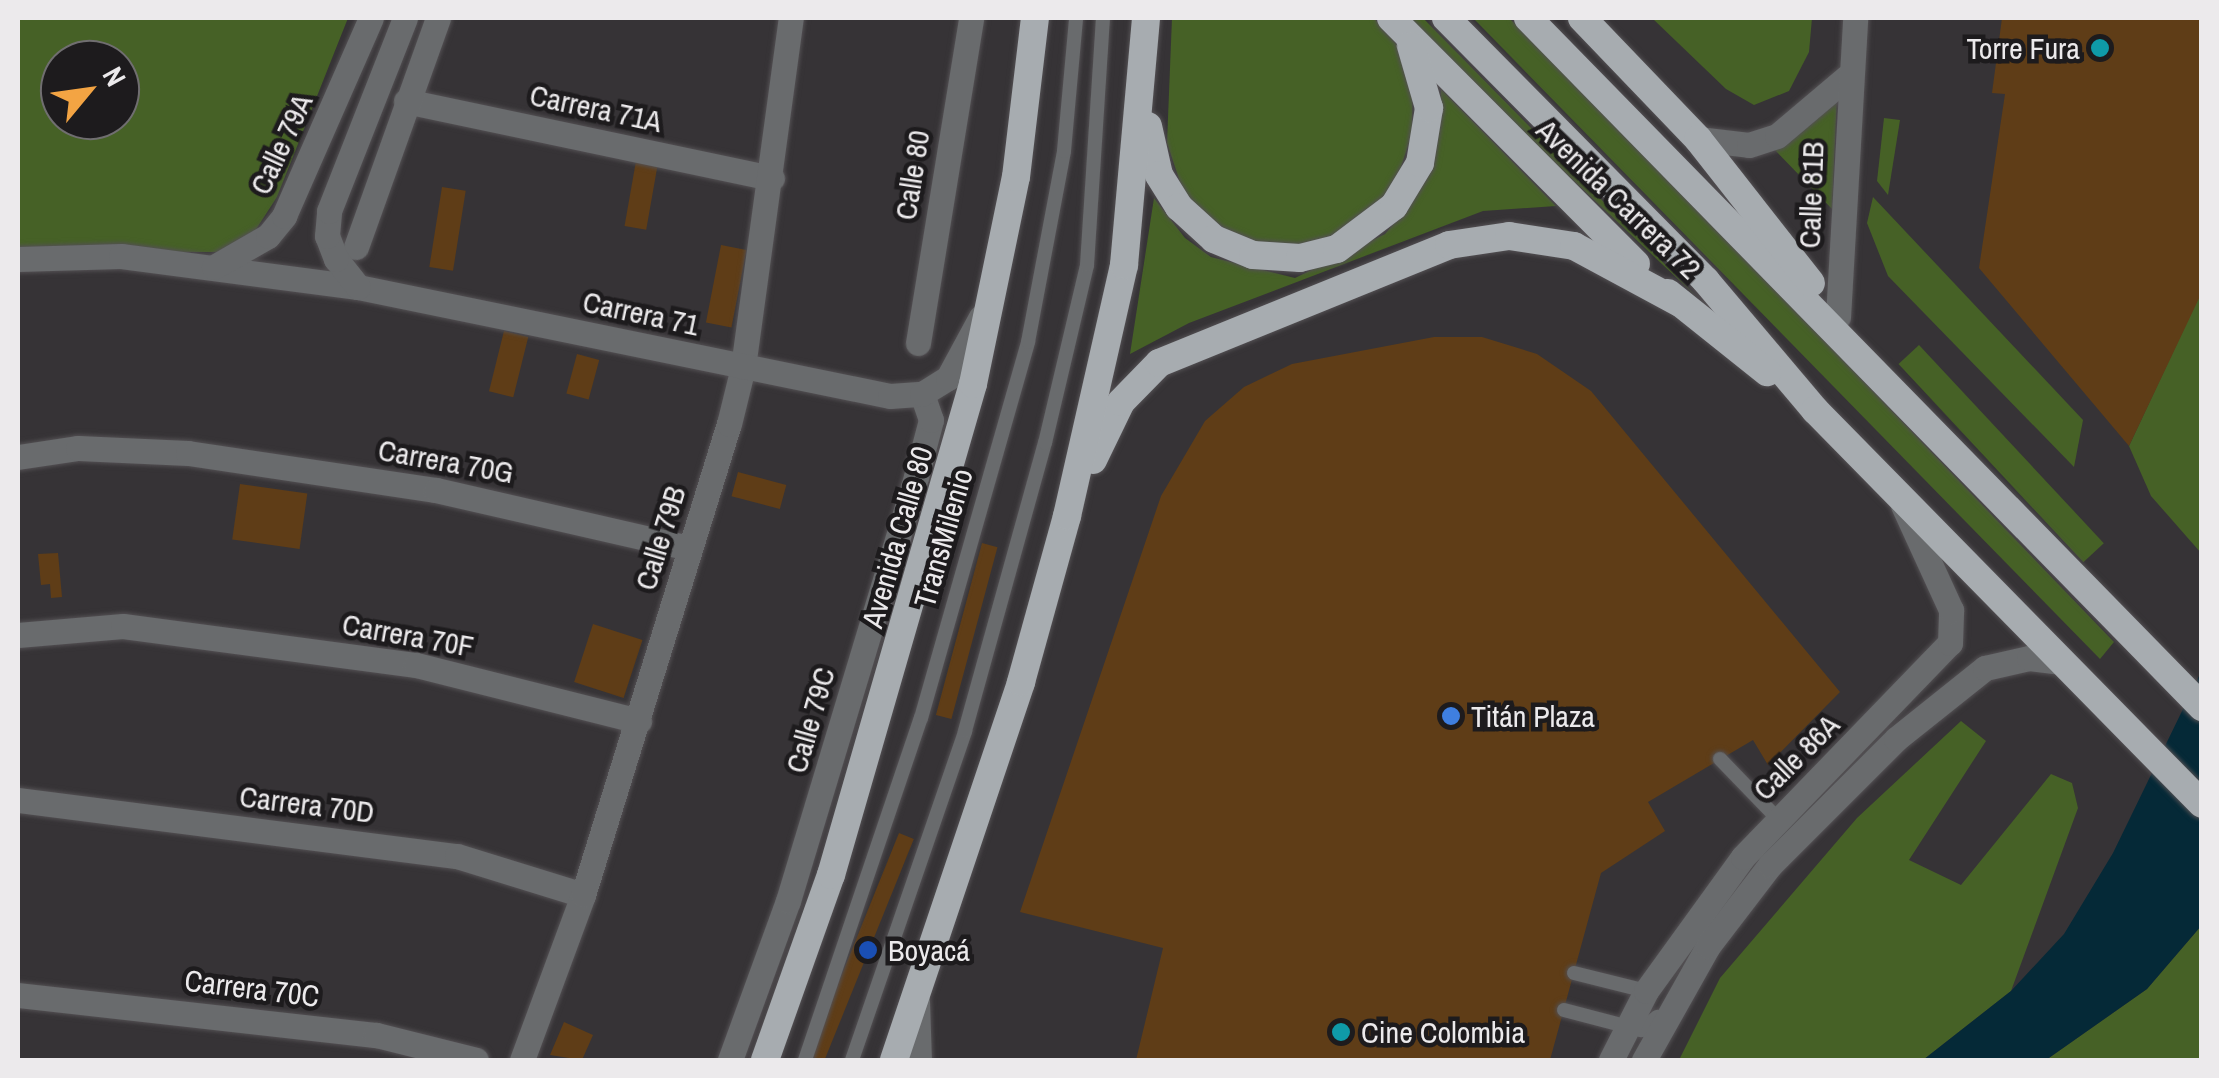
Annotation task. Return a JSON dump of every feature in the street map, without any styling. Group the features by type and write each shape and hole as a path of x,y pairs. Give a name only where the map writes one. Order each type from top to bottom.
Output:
{"highway":[{"name":"Avenida Carrera 72","path":"1446,18 1706,281 1816,410 2202,804"},
{"name":"Avenida Carrera 72","path":"1528,18 1883,375 2202,706"},
{"name":"Avenida Carrera 72","path":"1582,18 1698,139 1883,375"},
{"name":"Avenida Calle 80","path":"766,1060 831,876 906,628 996,285 1035,19"},
{"path":"894,1060 917,1000 1068,516 1124,265 1146,19"},
{"name":"Avenida Carrera 72","path":"1397,24 1680,303 1816,410"},
{"path":"1142,85 1160,175 1179,207 1214,239 1253,255 1300,258 1338,249 1368,230 1394,206 1420,163 1427,88 1397,24"},
{"path":"1068,516 1122,402 1159,362 1448,244 1509,236 1574,246 1680,303"}],"street":[{"name":"Calle 79A","path":"213,267 268,236 284,216 371,18"},
{"path":"358,287 336,259 327,236 329,211 405,18"},
{"path":"356,247 438,18"},
{"name":"Calle 79B","path":"522,1060 584,896 744,367 791,18"},
{"name":"Calle 80","path":"918,343 971,18"},
{"name":"Calle 81B","path":"1838,317 1848,76 1855,18"},
{"name":"Calle 81B","path":"1698,139 1749,146 1776,136 1848,76"},
{"name":"Carrera 71A","path":"406,101 772,178"},
{"name":"Carrera 71","path":"18,259 120,256 358,287 874,394 922,394"},
{"path":"922,394 948,378 996,285"},
{"name":"Calle 79C","path":"730,1060 800,867 916,476 931,420 922,394"},
{"name":"Carrera 70G","path":"18,457 78,448 188,453 436,490 689,548"},
{"name":"Calle 86A","path":"1611,1060 1646,991 1778,819 1950,644 1951,610 1898,494"},
{"name":"Carrera 70F","path":"18,635 64,626 162,631 416,666 639,721"},
{"name":"Calle 86A","path":"1644,1060 1680,989 1770,866 1896,739 1985,668 2029,658 2062,662"},
{"name":"Carrera 70D","path":"18,800 457,856 584,896"},
{"name":"Carrera 70C","path":"18,995 376,1036 476,1060"},
{"path":"917,1000 920,1060"}],"lane":[{"name":"TransMilenio","path":"805,1060 921,718 1028,342 1064,150 1076,19"},
{"path":"852,1060 966,731 1045,444 1087,265 1102,20"},
{"path":"1720,760 1778,819"},
{"path":"1574,973 1646,991"},
{"path":"1564,1010 1626,1027 1648,1028 1680,989"}],"green space":[{"path":"18,18 348,18 277,197 251,237 221,252 18,248"},
{"path":"1172,18 1374,18 1398,46 1413,80 1412,133 1396,183 1372,216 1335,237 1287,248 1247,245 1186,200 1167,143"},
{"path":"1409,18 1423,18 1698,298 1557,165"},
{"path":"1473,18 1509,18 1624,132 2114,642 2100,659"},
{"path":"1652,18 1812,18 1809,52 1789,91 1754,105 1726,89"},
{"path":"1441,89 1556,206 1483,211 1189,323 1130,354 1154,198 1185,238 1211,257 1295,278 1385,234 1410,204 1437,146"},
{"path":"1837,96 1832,209 1771,146 1809,126"},
{"path":"1884,118 1900,120 1888,195 1877,181"},
{"path":"1873,197 2083,420 2074,467 1888,276 1867,223"},
{"path":"2201,292 2201,553 2151,496 2129,446"},
{"path":"1919,345 2104,543 2083,562 1899,364"},
{"path":"1961,721 1986,741 1909,860 1961,885 2051,774 2072,783 2078,808 2011,991 1923,1060 1679,1060 1720,978 1857,818"},
{"path":"2201,926 2201,1060 2046,1060 2147,989"}],"water":[{"path":"2201,672 2201,926 2147,989 2046,1060 1923,1060 2011,991 2064,934 2113,853"}],"building":[{"path":"2002,18 2202,18 2202,292 2129,446 1979,268 2005,94 1992,93"},
{"path":"636,161 658,165 646,230 625,226"},
{"path":"442,187 466,191 453,271 429,267"},
{"path":"721,245 747,250 731,328 706,323"},
{"path":"504,331 528,337 513,397 489,391"},
{"name":"Titán Plaza","path":"1434,337 1482,337 1537,354 1591,391 1840,692 1768,765 1753,740 1648,802 1665,831 1601,873 1550,1060 1136,1060 1163,948 1020,912 1161,496 1205,421 1244,387 1292,364"},
{"path":"577,354 599,360 589,400 566,394"},
{"path":"738,472 786,485 780,509 732,496"},
{"path":"240,484 307,493 300,549 232,539"},
{"path":"982,543 997,547 951,719 936,715"},
{"path":"58,553 62,597 51,598 50,584 41,585 38,554"},
{"path":"593,624 642,640 624,698 574,682"},
{"name":"Boyacá","path":"899,833 914,839 825,1060 809,1056"},
{"path":"564,1022 593,1035 582,1060 550,1055"}],"place":[{"name":"Torre Fura","path":"2100,48"},
{"name":"Titán Plaza","path":"1451,716"},
{"name":"Boyacá","path":"868,950"},
{"name":"Cine Colombia","path":"1341,1032"}]}
